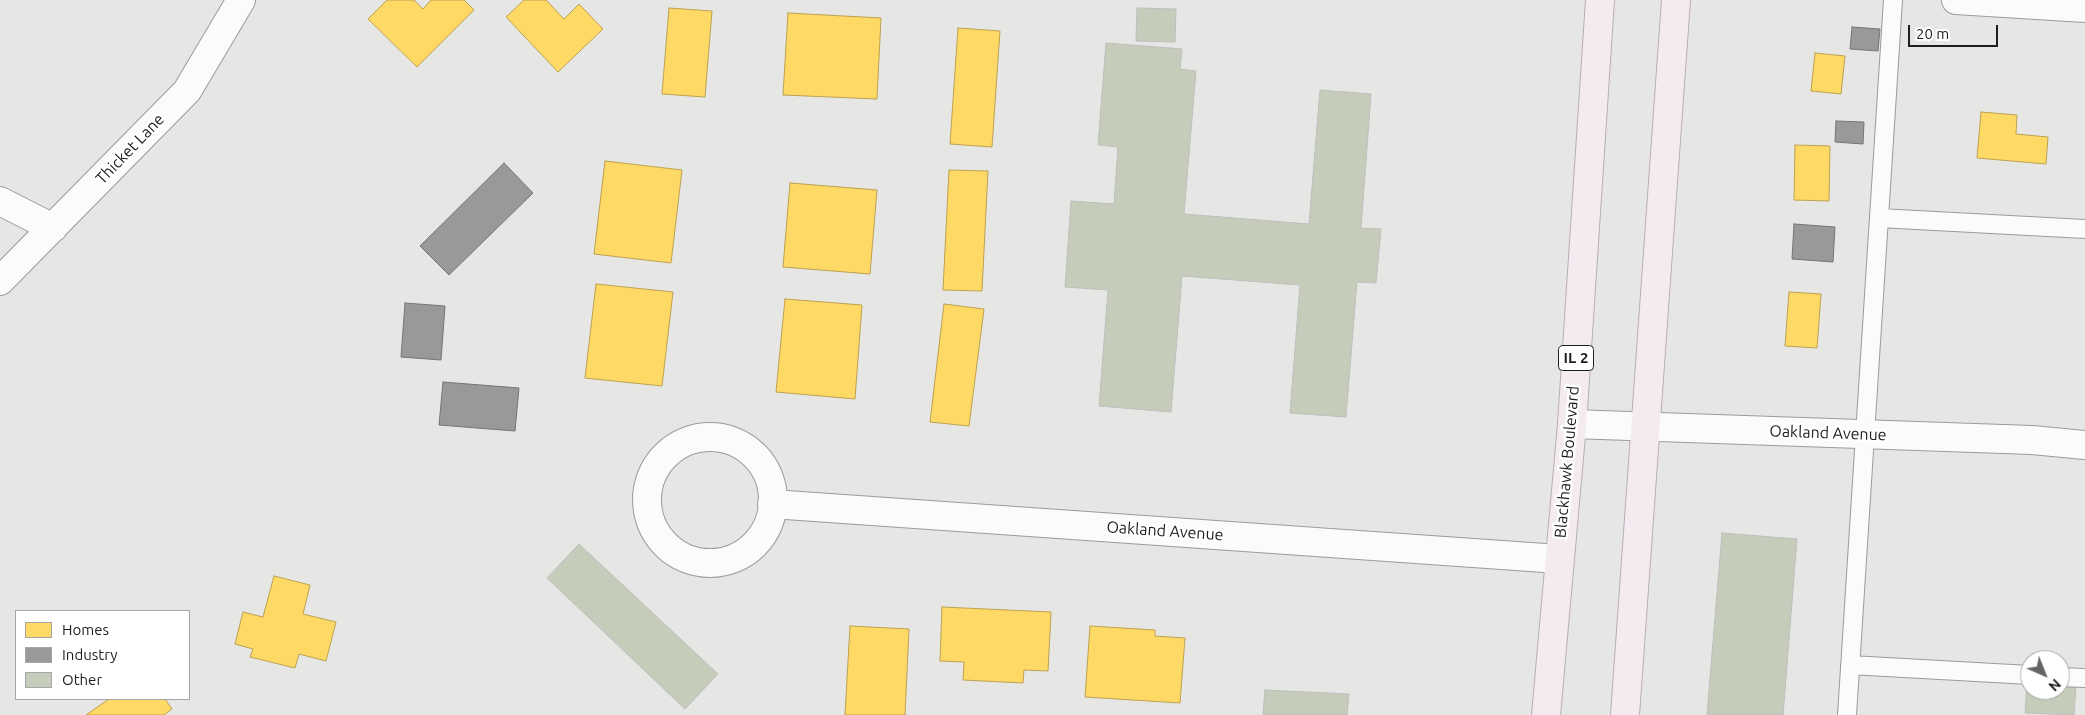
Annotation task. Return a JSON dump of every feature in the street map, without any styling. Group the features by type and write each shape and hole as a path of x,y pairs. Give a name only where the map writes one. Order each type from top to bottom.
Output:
{"main road":[{"name":"Blackhawk Boulevard","path":"1546,715 1572,424 1600,0"},
{"path":"1625,715 1676,0"}],"street":[{"name":"Thicket Lane","path":"0,282 186,91 241,0"},
{"path":"1956,0 2085,8"},
{"path":"0,201 53,228"},
{"name":"Oakland Avenue","path":"1572,424 2032,440 2085,445"},
{"path":"716,437 736,442 754,454 766,471 772,491 772,504 772,512 764,531 751,548 732,558 712,563 691,560 673,551 658,536 649,518 647,497 651,477 661,460 677,446 696,438 716,437"},
{"name":"Oakland Avenue","path":"772,504 1559,559"}],"lane":[{"path":"1847,715 1894,0"},
{"path":"1879,218 2085,229"},
{"path":"1850,665 2020,674"},
{"path":"2070,677 2085,678"}],"building: Homes":[{"path":"387,0 414,0 423,9 431,0 464,0 474,10 417,67 368,19"},
{"path":"524,0 546,0 564,19 579,4 603,29 558,72 506,17"},
{"path":"669,8 712,11 705,97 662,94"},
{"path":"788,13 881,18 877,99 783,95"},
{"path":"958,28 1000,31 992,147 950,144"},
{"path":"1815,53 1845,56 1841,94 1811,91"},
{"path":"1981,112 2017,115 2016,134 2048,137 2046,164 1977,158"},
{"path":"1795,145 1830,146 1829,201 1794,200"},
{"path":"605,161 682,170 671,263 594,254"},
{"path":"949,170 988,171 982,291 943,290"},
{"path":"790,183 877,190 870,274 783,267"},
{"path":"596,284 673,292 662,386 585,378"},
{"path":"1789,292 1821,294 1817,348 1785,346"},
{"path":"785,299 862,305 855,399 776,392"},
{"path":"944,304 984,309 969,426 930,422"},
{"path":"274,576 310,585 303,614 336,622 326,661 299,654 295,668 250,657 253,649 235,644 243,612 263,617"},
{"path":"942,607 1051,612 1048,671 1024,670 1023,683 963,680 964,662 940,661"},
{"path":"850,626 909,629 905,715 845,715"},
{"path":"1090,626 1155,630 1155,636 1185,638 1180,703 1085,697"},
{"path":"108,700 166,700 172,709 164,715 86,715"}],"building: Industry":[{"path":"1852,27 1880,29 1878,51 1850,49"},
{"path":"1836,121 1864,122 1863,144 1835,142"},
{"path":"504,163 533,193 449,275 420,246"},
{"path":"1794,224 1835,227 1833,262 1792,259"},
{"path":"405,303 445,306 441,360 401,357"},
{"path":"443,382 519,388 515,431 439,425"}],"building: Other":[{"path":"1137,8 1176,9 1175,42 1136,41"},
{"path":"1106,43 1182,49 1180,69 1196,71 1184,214 1309,224 1320,90 1371,94 1361,228 1381,229 1376,283 1357,282 1346,417 1290,413 1300,285 1182,276 1171,412 1099,406 1108,290 1065,287 1071,201 1114,204 1118,147 1098,145"},
{"path":"1722,533 1797,539 1783,715 1707,715"},
{"path":"579,544 718,674 685,709 547,578"},
{"path":"2070,686 2076,686 2074,715 2025,713 2026,700 2070,700"},
{"path":"1265,690 1349,694 1347,715 1263,715"}]}
